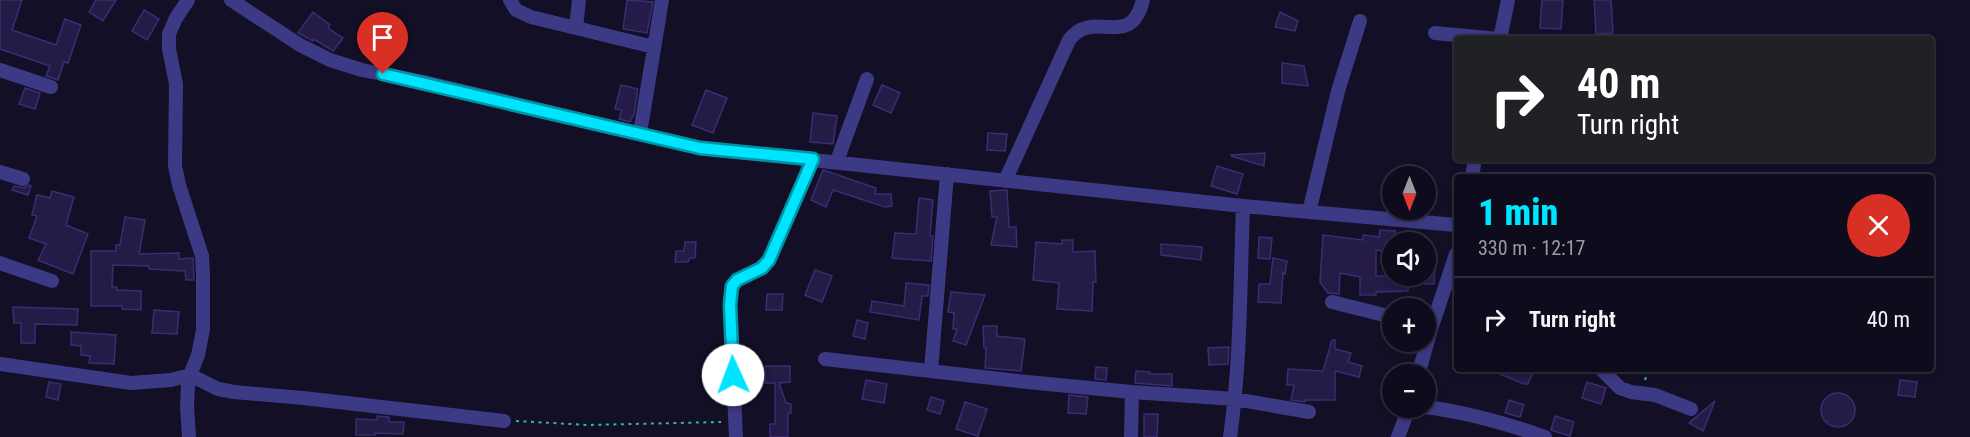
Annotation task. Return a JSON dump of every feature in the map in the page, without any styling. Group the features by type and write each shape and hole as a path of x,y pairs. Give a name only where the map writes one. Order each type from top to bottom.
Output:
{"street":[{"path":"188,0 176,18 170,34 170,49 176,84 175,166 202,256 203,274 203,330 198,355 190,375 187,406 189,437"},
{"path":"231,0 300,45 330,60 362,70 700,148 1309,213 1454,225"},
{"path":"510,0 516,10 531,17 654,47"},
{"path":"576,28 579,0"},
{"path":"640,133 662,0"},
{"path":"1005,181 1069,40 1082,27 1128,26 1141,10 1143,0"},
{"path":"1500,36 1508,0"},
{"path":"1309,213 1338,91 1360,21"},
{"path":"1435,33 1467,36"},
{"path":"0,70 51,87"},
{"path":"837,161 867,79"},
{"path":"736,437 730,305 732,286 737,280 762,268 769,260 813,159"},
{"path":"0,172 23,179"},
{"path":"931,371 946,174"},
{"path":"1230,437 1240,332 1243,206"},
{"path":"1436,305 1454,259"},
{"path":"0,263 52,280"},
{"path":"1332,302 1382,314"},
{"path":"825,359 1132,392 1235,399 1309,412"},
{"path":"0,364 131,383 171,380 190,375 218,389 234,392 504,421"},
{"path":"1604,372 1620,388 1655,395 1691,409"},
{"path":"1131,437 1132,392"},
{"path":"1436,408 1512,425 1545,437"},
{"path":"1398,437 1405,418"}],"path":[{"path":"504,421 588,425 735,421"}],"building":[{"path":"0,0 22,0 12,30 56,45 65,19 81,25 68,63 64,62 58,80 46,76 50,66 0,49"},
{"path":"96,0 116,0 103,21 89,12"},
{"path":"627,0 653,2 647,33 623,29"},
{"path":"1542,0 1563,0 1561,29 1540,28"},
{"path":"1594,0 1611,0 1613,33 1596,34"},
{"path":"144,10 159,19 147,40 132,31"},
{"path":"313,12 330,25 328,28 343,38 333,51 314,39 313,41 298,33"},
{"path":"1280,12 1298,21 1295,31 1275,27"},
{"path":"1282,63 1304,66 1308,86 1282,83"},
{"path":"621,85 638,89 634,114 630,122 619,119 622,110 615,109"},
{"path":"882,85 900,93 891,113 873,105"},
{"path":"25,88 40,93 35,109 19,104"},
{"path":"706,90 727,98 713,133 692,125"},
{"path":"813,113 837,116 833,144 810,142"},
{"path":"988,133 1007,134 1005,151 987,150"},
{"path":"1265,153 1264,166 1231,156 1231,155"},
{"path":"1217,166 1243,174 1237,194 1211,186"},
{"path":"823,170 876,188 875,194 891,194 892,206 885,207 833,190 826,207 811,200"},
{"path":"14,186 24,188 31,186 28,195 12,190"},
{"path":"1007,190 1009,227 1016,227 1017,247 991,245 997,217 992,217 990,191"},
{"path":"52,191 74,197 66,225 88,234 73,274 38,260 46,244 29,238 37,216 32,215 37,195 50,198"},
{"path":"919,198 933,200 930,236 933,236 931,261 892,258 895,233 916,234"},
{"path":"125,217 145,220 139,254 179,253 179,259 193,258 194,280 186,280 185,271 149,269 149,266 113,265 112,287 117,287 117,290 141,291 141,310 122,309 122,306 91,306 91,251 116,251 116,245 120,245"},
{"path":"1380,230 1395,231 1382,232 1382,251 1376,250 1376,276 1382,276 1382,286 1408,286 1408,291 1360,295 1360,277 1340,273 1339,294 1328,293 1320,282 1323,235 1363,240 1363,235 1379,237"},
{"path":"1259,237 1272,238 1270,259 1258,258"},
{"path":"1062,240 1073,240 1073,252 1095,251 1096,282 1093,282 1092,311 1057,309 1059,283 1033,280 1036,242 1062,244"},
{"path":"685,242 696,242 695,258 690,258 688,262 675,262 676,251 684,251"},
{"path":"1161,244 1202,247 1201,260 1161,255"},
{"path":"1273,258 1287,261 1285,274 1283,273 1281,303 1258,302 1259,284 1270,284"},
{"path":"815,270 832,276 822,302 805,295"},
{"path":"906,283 929,285 928,296 922,296 919,320 870,312 872,301 904,306"},
{"path":"951,292 985,295 966,345 953,341 957,329 953,329 954,313 948,312"},
{"path":"767,294 783,294 782,310 766,310"},
{"path":"13,307 78,309 77,325 35,324 35,343 21,343 21,323 14,323"},
{"path":"154,310 179,312 177,334 152,333"},
{"path":"857,320 868,323 865,339 853,336"},
{"path":"983,326 997,326 997,336 1025,339 1021,371 985,368 986,348 984,348"},
{"path":"71,332 116,335 114,364 89,363 90,356 81,355 81,346 71,345"},
{"path":"1332,340 1335,340 1335,349 1351,353 1348,362 1362,366 1359,377 1335,371 1335,400 1305,400 1305,402 1291,400 1294,385 1287,385 1288,369 1323,371"},
{"path":"1229,347 1228,364 1209,365 1208,348"},
{"path":"765,366 790,366 790,382 779,383 786,403 791,404 791,413 788,413 788,437 770,437 770,424 775,424 775,383 765,383"},
{"path":"1096,367 1107,368 1106,380 1095,379"},
{"path":"1136,371 1150,372 1150,374 1172,374 1172,386 1135,383"},
{"path":"1495,372 1533,372 1528,384"},
{"path":"866,380 887,384 884,403 862,399"},
{"path":"1900,380 1917,382 1915,397 1898,395"},
{"path":"49,382 61,384 58,400 46,397"},
{"path":"1587,382 1606,388 1601,404 1582,398"},
{"path":"1838,393 1850,398 1855,410 1850,422 1838,427 1826,422 1821,410 1826,398"},
{"path":"1069,395 1088,397 1086,414 1068,413"},
{"path":"931,397 944,401 940,414 927,410"},
{"path":"1509,400 1524,405 1520,417 1505,413"},
{"path":"1715,401 1703,431 1689,423"},
{"path":"965,402 987,409 978,436 956,429"},
{"path":"1144,414 1158,414 1157,437 1144,437"},
{"path":"377,416 389,417 389,422 404,422 403,434 356,435 356,419 377,420"},
{"path":"1555,416 1574,422 1570,436 1551,430"}],"route":[{"path":"383,74 700,148 813,159 769,260 754,274 744,276 732,286 730,305 733,375"}]}
